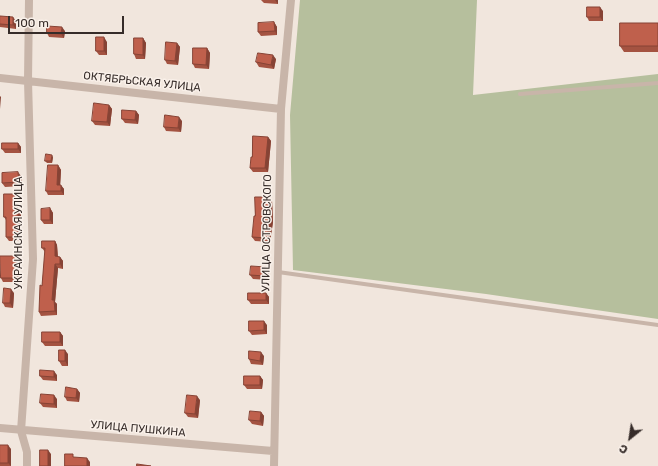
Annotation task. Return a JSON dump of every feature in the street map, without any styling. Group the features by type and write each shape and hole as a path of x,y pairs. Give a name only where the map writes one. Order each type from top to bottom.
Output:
{"street":[{"name":"УКРАИНСКАЯ УЛИЦА","path":"26,466 27,452 21,431 33,259 28,81 29,0"},
{"name":"УЛИЦА ОСТРОВСКОГО","path":"274,466 273,451 281,109 291,0"},
{"name":"ОКТЯБРЬСКАЯ УЛИЦА","path":"0,78 281,109"},
{"name":"УЛИЦА ПУШКИНА","path":"0,428 21,431 273,451"}],"lane":[{"path":"520,94 658,83"},
{"path":"278,272 658,325"}],"green space":[{"path":"300,0 477,0 473,95 658,74 658,319 486,294 293,270 290,115"}],"building":[{"path":"587,7 600,7 600,17 587,17"},
{"path":"0,16 13,17 13,25 0,24"},
{"path":"274,22 275,31 258,32 258,23"},
{"path":"620,23 658,23 658,46 620,46"},
{"path":"47,26 62,27 61,34 47,33"},
{"path":"96,37 104,37 104,51 96,51"},
{"path":"134,38 143,38 143,55 134,54"},
{"path":"166,42 177,43 175,61 165,60"},
{"path":"193,48 207,48 206,65 193,64"},
{"path":"258,53 273,55 271,65 256,62"},
{"path":"94,103 109,105 107,122 92,121"},
{"path":"122,110 136,111 135,120 122,119"},
{"path":"165,115 179,117 178,128 164,127"},
{"path":"253,136 268,137 265,168 250,168"},
{"path":"2,143 18,143 18,149 2,149"},
{"path":"46,154 52,155 51,161 45,161"},
{"path":"48,165 58,165 57,185 61,185 61,191 46,191"},
{"path":"18,172 19,182 2,183 2,173"},
{"path":"4,194 14,194 15,211 18,211 18,237 6,237"},
{"path":"255,197 269,197 270,218 267,238 252,237 255,216"},
{"path":"50,208 50,220 41,220 41,209"},
{"path":"42,241 55,241 55,256 60,257 60,264 55,264 52,300 54,300 55,311 39,312 40,285 42,286 45,248 42,248"},
{"path":"0,256 17,256 16,278 1,278"},
{"path":"251,266 266,267 265,276 250,275"},
{"path":"4,288 11,289 10,303 3,303"},
{"path":"248,293 266,293 266,300 248,300"},
{"path":"249,321 264,321 264,330 249,331"},
{"path":"42,332 60,332 60,342 42,342"},
{"path":"59,350 65,350 65,361 59,361"},
{"path":"249,351 261,352 260,361 249,359"},
{"path":"40,370 54,371 54,377 40,376"},
{"path":"244,376 260,376 260,385 244,385"},
{"path":"66,387 77,389 76,398 65,397"},
{"path":"41,394 54,395 54,404 40,403"},
{"path":"187,395 197,396 195,414 185,413"},
{"path":"250,411 261,412 260,421 249,420"},
{"path":"0,445 8,445 8,463 0,463"},
{"path":"40,450 48,450 48,466 40,466"},
{"path":"65,454 73,454 73,457 87,458 87,466 65,466"},
{"path":"137,464 151,466 137,466"}]}
